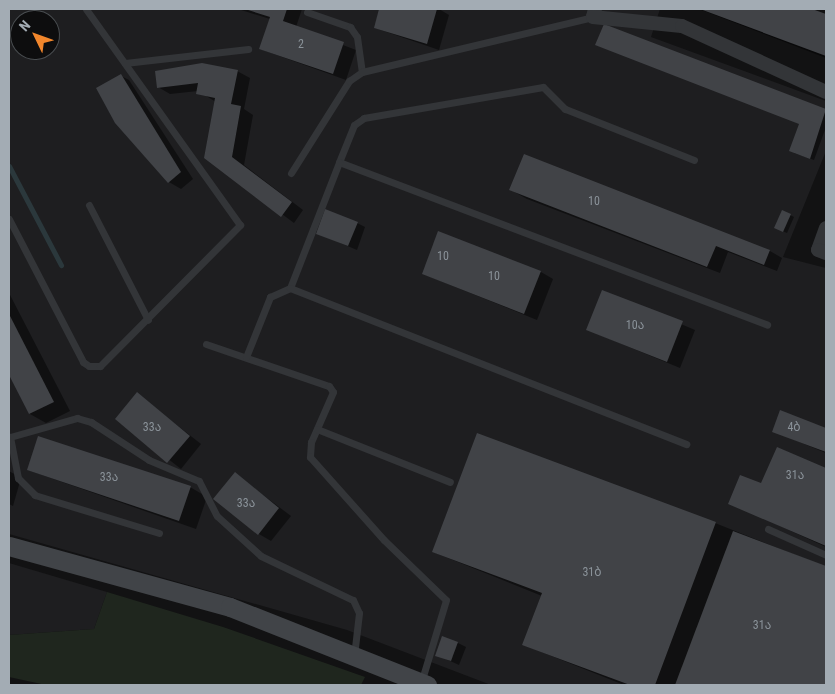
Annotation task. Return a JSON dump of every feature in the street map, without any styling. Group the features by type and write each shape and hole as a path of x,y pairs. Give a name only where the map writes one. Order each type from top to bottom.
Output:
{"main road":[{"path":"9,546 230,606 424,684"}],"street":[{"path":"594,13 682,26 826,92"},
{"path":"826,228 818,250 826,253"}],"lane":[{"path":"9,219 83,362 100,366 148,320 240,225 86,9"},
{"path":"307,12 350,27 357,37 362,72"},
{"path":"291,173 349,81 362,72 594,13"},
{"path":"125,63 248,49"},
{"path":"246,358 270,297 290,288 354,125 364,118 543,87 565,109 694,160"},
{"path":"339,162 767,325"},
{"path":"88,205 148,320"},
{"path":"290,288 686,444"},
{"path":"206,344 329,386 333,392 317,428 310,457 316,468 446,600 424,684"},
{"path":"159,533 35,495 18,478 10,438 77,418 91,422 149,460 200,481 216,516 261,556 353,600 359,613 354,656"},
{"path":"317,428 450,482"},
{"path":"768,529 826,555"}],"shaded area":[{"path":"9,9 660,9 651,37 826,101 826,151 783,257 826,268 826,685 491,685 347,630 9,534"},
{"path":"9,563 107,592 94,629 9,635"},
{"path":"107,592 223,627 365,677 361,685 46,685 9,677 9,635 94,629"}],"building":[{"path":"245,9 287,9 283,21 344,42 333,74 259,49 270,17"},
{"path":"379,9 437,9 427,44 374,28"},
{"path":"700,9 812,9 826,14 826,56"},
{"path":"604,24 826,109 810,159 789,151 799,124 595,45"},
{"path":"202,63 238,70 231,104 241,106 232,157 292,202 281,217 204,158 215,98 196,94 198,83 157,88 155,71"},
{"path":"121,74 181,172 168,183 115,123 96,88"},
{"path":"524,154 770,250 764,265 716,246 707,267 509,190"},
{"path":"325,209 358,222 348,246 316,234"},
{"path":"782,210 791,214 783,232 774,228"},
{"path":"438,231 541,271 524,314 422,274"},
{"path":"602,290 683,321 667,362 586,330"},
{"path":"9,314 54,402 29,414 9,375"},
{"path":"137,392 190,436 167,463 115,419"},
{"path":"780,410 826,428 826,452 772,432"},
{"path":"477,433 716,522 655,685 630,685 522,645 542,593 432,552"},
{"path":"38,436 191,486 179,521 27,470"},
{"path":"777,447 826,468 826,546 728,504 740,475 761,483"},
{"path":"235,472 279,508 258,535 213,499"},
{"path":"733,531 826,566 826,685 675,685"},
{"path":"442,636 458,642 451,661 435,656"}],"waterway":[{"path":"9,166 61,265"}]}
